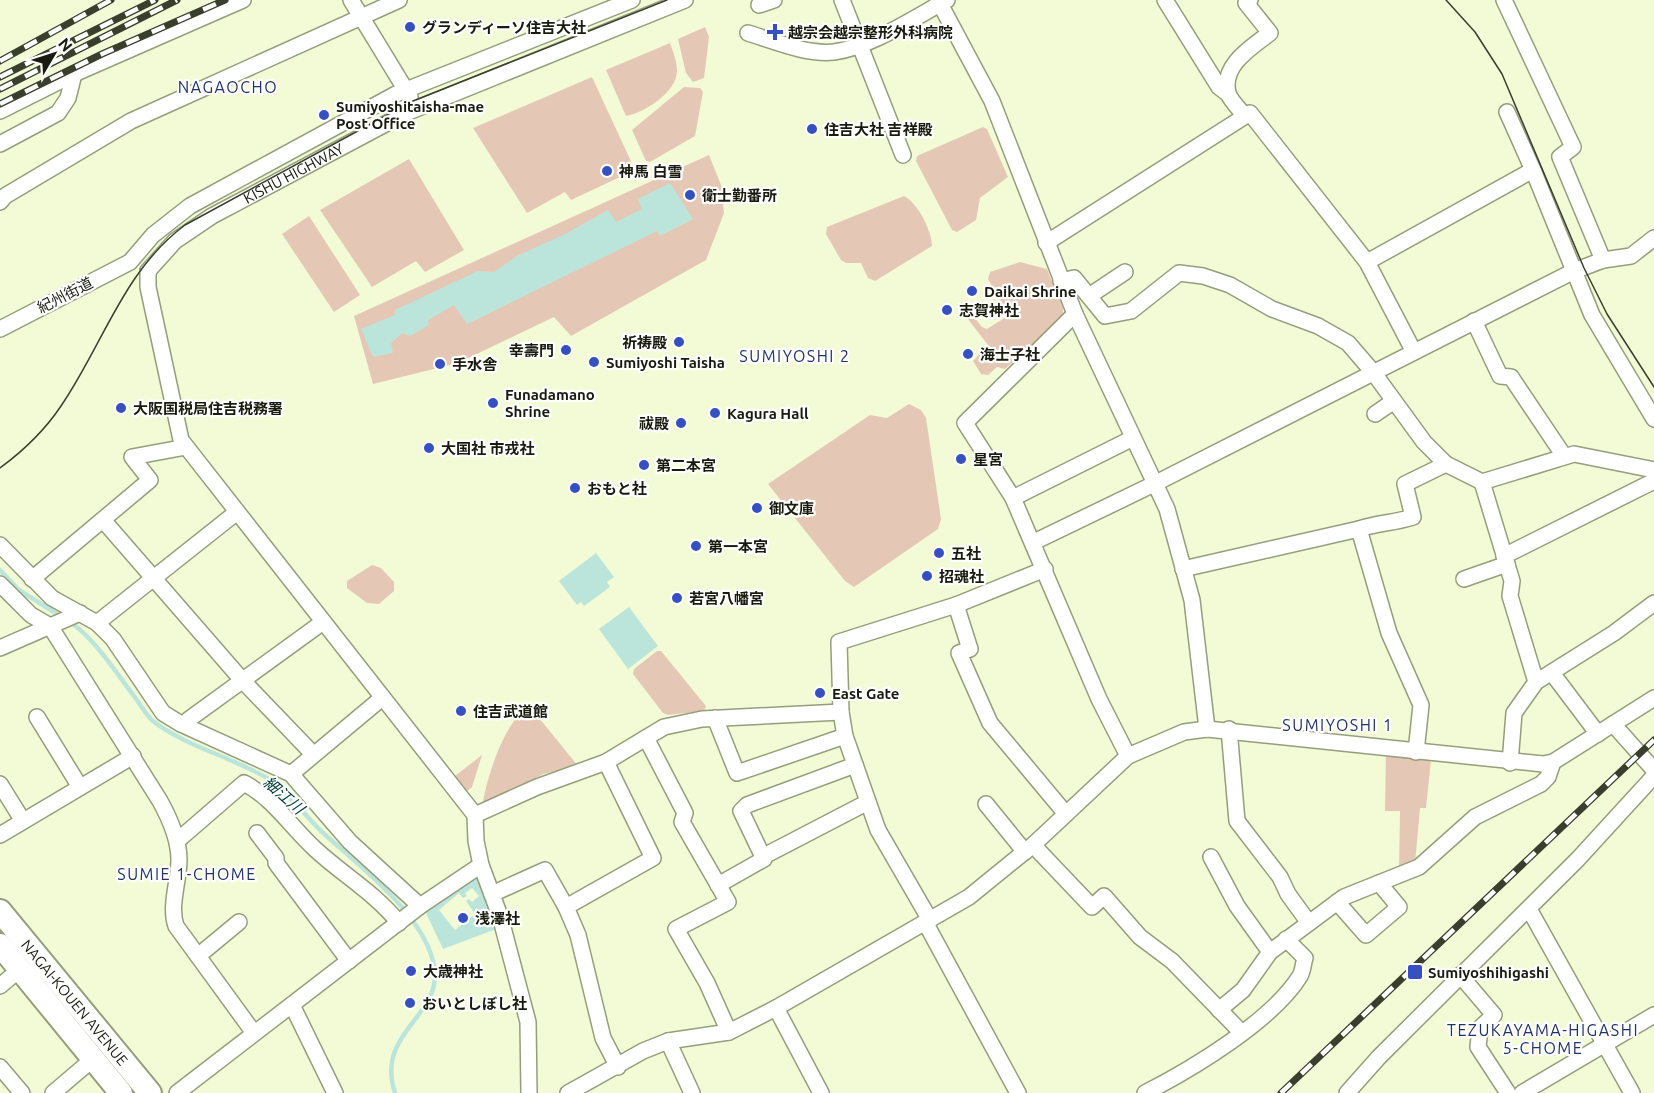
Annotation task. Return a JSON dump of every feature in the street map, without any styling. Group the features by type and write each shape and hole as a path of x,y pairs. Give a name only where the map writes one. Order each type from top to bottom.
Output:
{"highway":[{"name":"NAGAI-KOUEN AVENUE","path":"0,911 150,1093"},
{"name":"NAGAI-KOUEN AVENUE","path":"0,945 121,1093"}],"street":[{"path":"0,111 74,74 243,0"},
{"path":"351,0 407,89 416,108"},
{"path":"0,202 5,196 131,121 399,0"},
{"name":"KISHU HIGHWAY","path":"130,262 153,236 190,207 407,89 611,4 632,0"},
{"name":"KISHU HIGHWAY","path":"148,271 165,250 204,221 416,108 685,0"},
{"path":"759,5 774,0"},
{"path":"842,0 903,155"},
{"path":"1165,0 1219,87 1228,94 1245,116"},
{"path":"1504,0 1573,147 1560,157 1603,260"},
{"path":"748,33 802,49 832,52 860,46 942,1 992,101 1061,282 1167,509 1192,600 1207,729"},
{"path":"1228,94 1228,76 1239,58 1270,33 1243,2"},
{"path":"0,144 58,113 68,98 74,74"},
{"path":"1507,112 1592,315 1654,419"},
{"path":"1046,243 1250,113 1367,262 1414,352"},
{"path":"1367,262 1533,170"},
{"path":"1034,542 1574,272 1603,260 1631,256 1654,238"},
{"path":"130,262 148,271 147,287 181,440 475,815 476,841 481,865 492,894 528,1022 529,1093"},
{"name":"紀州街道","path":"0,329 130,262"},
{"path":"1089,296 1125,272"},
{"path":"1061,282 1074,278 1105,316 1131,311 1179,273 1210,278 1230,285 1272,309 1318,326 1348,343 1373,372 1424,442 1446,465 1482,482 1574,454 1654,470"},
{"path":"1075,314 965,423 1013,498 1034,542 1099,699 1128,756"},
{"path":"1474,321 1500,376 1511,377 1564,456"},
{"path":"1375,414 1394,401"},
{"path":"1013,498 1133,438"},
{"path":"32,579 150,480 132,457 186,447"},
{"path":"1183,569 1378,523 1385,526 1413,517 1405,484 1446,465"},
{"path":"1464,579 1505,560 1654,481"},
{"path":"1482,482 1512,581 1510,596 1536,682"},
{"path":"97,622 237,512"},
{"path":"103,520 242,680 313,754"},
{"path":"1359,529 1389,633 1421,705 1416,752"},
{"path":"0,545 52,598 97,622 113,639 163,713 181,724 291,774 350,842 420,906"},
{"path":"1018,1093 878,830 844,736 839,642 956,605 1045,569"},
{"path":"0,584 32,615 50,626 165,809 177,842 179,861 174,920 254,1033"},
{"path":"1510,763 1514,713 1536,682 1654,603"},
{"path":"956,605 970,649 959,653 990,723 1066,814"},
{"path":"0,648 80,613"},
{"path":"188,720 322,622"},
{"path":"1552,673 1598,734"},
{"path":"291,774 382,698"},
{"path":"577,1091 644,1051 668,1041 729,1032 776,1008 969,897 1029,849 1128,756 1184,732 1229,729 1510,763 1553,762 1654,698"},
{"path":"475,815 537,787 606,762 664,727 715,718 841,712"},
{"path":"37,717 80,787"},
{"path":"715,718 737,773 844,736"},
{"path":"1613,724 1654,770"},
{"path":"1229,729 1237,820 1280,877 1288,894 1309,923"},
{"path":"646,738 685,813 682,822 728,902 676,929 707,983 729,1032"},
{"path":"0,836 133,756"},
{"path":"566,907 653,858 606,762"},
{"path":"1220,1010 1243,990 1270,952 1286,939 1344,897 1419,867 1475,817 1541,784 1548,777 1553,762"},
{"path":"764,856 741,811 747,805 855,765"},
{"path":"1347,1093 1460,975 1529,909 1654,776"},
{"path":"177,842 244,783 262,792 302,837 381,900 400,922"},
{"path":"0,784 23,821"},
{"path":"718,885 764,859 764,856 868,802"},
{"path":"986,804 1029,849 1092,907 1104,896 1140,937 1172,961 1241,1032"},
{"path":"257,833 276,858 276,863 349,961"},
{"path":"1211,857 1237,906 1270,952"},
{"path":"177,1093 420,906 481,865"},
{"path":"492,894 545,870 566,907 578,935 603,1038 618,1066"},
{"path":"1337,902 1365,935 1399,907 1379,883"},
{"path":"1529,909 1632,1093"},
{"path":"198,956 239,922"},
{"path":"1145,1093 1185,1073 1275,1004 1301,975 1305,958 1286,939"},
{"path":"0,986 20,969"},
{"path":"1460,975 1494,1015 1480,1028 1478,1047 1508,1093"},
{"path":"292,1005 332,1092"},
{"path":"776,1008 821,1093"},
{"path":"1522,1093 1654,1015"},
{"path":"668,1041 693,1093"},
{"path":"53,1093 93,1059"},
{"path":"0,1067 22,1093"}],"shaded area":[{"path":"705,27 709,37 704,78 693,82 686,73 678,39"},
{"path":"670,43 677,71 672,86 666,94 650,106 626,116 606,70"},
{"path":"592,77 635,170 571,200 565,192 527,213 473,128"},
{"path":"684,87 700,88 703,92 695,136 650,162 646,161 632,130"},
{"path":"983,127 987,129 1008,177 980,198 976,220 957,232 952,230 916,161 917,156"},
{"path":"709,155 721,185 724,213 706,260 571,336 554,317 458,363 373,384 354,316"},
{"path":"409,159 464,250 425,272 416,261 372,287 320,210"},
{"path":"904,196 923,218 930,233 932,246 875,281 868,278 861,263 846,263 841,260 826,234 827,227"},
{"path":"309,216 360,295 334,312 282,234"},
{"path":"1020,262 1047,269 1063,308 1063,317 1005,369 997,367 988,375 981,374 973,361 988,345 957,305 962,302 982,327 987,329 1006,317 1007,312 988,279 990,272"},
{"path":"909,404 921,410 926,418 941,519 938,529 854,587 845,581 768,484 870,415 887,418"},
{"path":"372,565 381,568 394,582 394,591 379,604 367,603 347,588 347,581"},
{"path":"657,651 661,651 706,706 704,711 668,715 663,713 633,674 634,669"},
{"path":"531,708 578,766 543,774 485,806 483,804 488,780 506,734 522,712"},
{"path":"1386,751 1431,760 1426,808 1420,808 1415,864 1399,871 1400,811 1385,811"},
{"path":"482,755 472,787 467,791 455,776"}],"water":[{"path":"670,183 693,219 660,236 657,231 467,324 454,305 428,320 429,325 410,336 402,333 391,343 393,353 373,357 361,329 395,315 395,310 478,271 494,272 517,256 567,233 608,210 616,222 642,209 638,199"},
{"path":"596,553 614,577 607,582 610,587 584,606 581,602 577,605 559,581"},
{"path":"629,607 658,646 628,669 599,629"},
{"path":"475,876 479,877 499,928 443,949 425,911","holes":["472,888 479,896 472,902 469,899 466,901 475,914 455,930 439,910 459,893 463,898 467,896 465,893"]}],"waterway":[{"name":"細江川","path":"0,570 19,590 62,617"},
{"name":"細江川","path":"69,621 96,646 153,721 179,738 253,771 274,783 319,829 385,889 415,924 426,942 433,961 435,980 430,996 394,1053 391,1071 395,1093"}],"tram line":[{"path":"0,468 33,440 55,415 145,264 185,225 413,101 667,0"},
{"path":"1446,0 1475,32 1502,74 1584,268 1607,314 1654,387"}],"railway":[{"path":"0,61 111,0"},
{"path":"0,77 155,0"},
{"path":"0,89 177,0"},
{"path":"0,104 102,54 225,0"},
{"path":"1281,1093 1654,740"}],"place":[{"name":"グランディーソ住吉大社","path":"410,27"},
{"name":"越宗会越宗整形外科病院","path":"775,32"},
{"name":"Sumiyoshitaisha-mae Post Office","path":"324,115"},
{"name":"住吉大社 吉祥殿","path":"812,129"},
{"name":"神馬 白雪","path":"607,171"},
{"name":"衛士勤番所","path":"690,195"},
{"name":"Daikai Shrine","path":"972,291"},
{"name":"志賀神社","path":"947,310"},
{"name":"祈祷殿","path":"679,342"},
{"name":"幸壽門","path":"566,350"},
{"name":"海士子社","path":"968,354"},
{"name":"Sumiyoshi Taisha","path":"594,362"},
{"name":"手水舎","path":"440,364"},
{"name":"Funadamano Shrine","path":"493,403"},
{"name":"大阪国税局住吉税務署","path":"121,408"},
{"name":"Kagura Hall","path":"715,413"},
{"name":"祓殿","path":"681,423"},
{"name":"大国社 市戎社","path":"429,448"},
{"name":"星宮","path":"961,459"},
{"name":"第二本宮","path":"644,465"},
{"name":"おもと社","path":"575,488"},
{"name":"御文庫","path":"757,508"},
{"name":"第一本宮","path":"696,546"},
{"name":"五社","path":"939,553"},
{"name":"招魂社","path":"927,576"},
{"name":"若宮八幡宮","path":"677,598"},
{"name":"East Gate","path":"820,693"},
{"name":"住吉武道館","path":"461,711"},
{"name":"浅澤社","path":"463,918"},
{"name":"大歳神社","path":"411,971"},
{"name":"Sumiyoshihigashi","path":"1415,972"},
{"name":"おいとしぼし社","path":"410,1003"}],"district":[{"name":"NAGAOCHO","path":"228,87"},
{"name":"SUMIYOSHI 2","path":"795,356"},
{"name":"SUMIYOSHI 1","path":"1338,725"},
{"name":"SUMIE 1-CHOME","path":"187,874"},
{"name":"TEZUKAYAMA-HIGASHI 5-CHOME","path":"1543,1039"}]}
